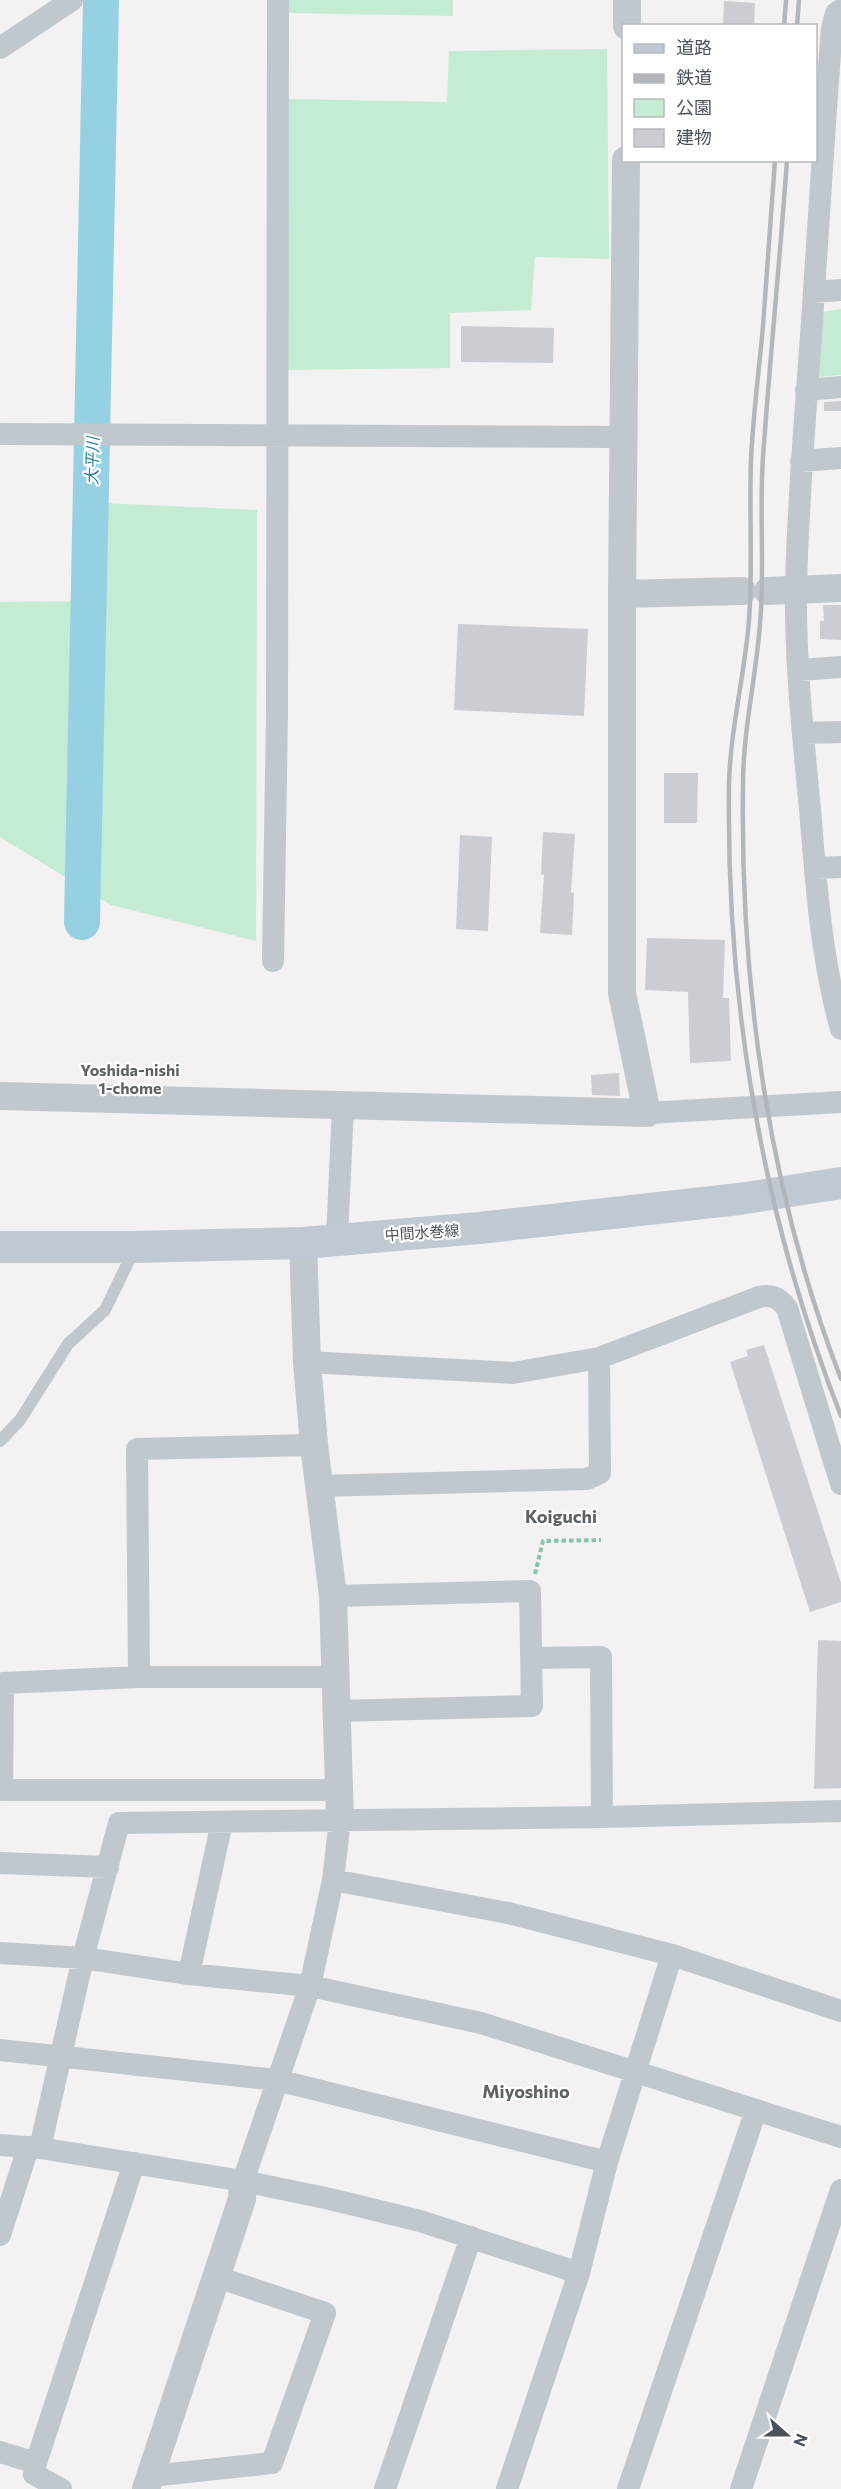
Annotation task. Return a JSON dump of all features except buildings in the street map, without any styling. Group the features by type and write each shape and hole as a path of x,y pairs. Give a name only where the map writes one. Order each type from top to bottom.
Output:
{"main road":[{"name":"中間水巻線","path":"0,1247 303,1243 479,1228 715,1202 841,1183"}],"street":[{"path":"0,48 72,0"},
{"path":"273,962 277,712 278,0"},
{"path":"627,0 627,24"},
{"path":"841,10 836,13 832,28 832,151 814,292 801,460 796,590 803,733 815,868 841,1029"},
{"path":"626,162 622,594 622,993 647,1113"},
{"path":"814,292 841,290"},
{"path":"806,390 841,387"},
{"path":"0,434 623,437"},
{"path":"801,460 841,458"},
{"path":"622,594 841,588"},
{"path":"800,670 841,667"},
{"path":"803,733 841,732"},
{"path":"815,868 841,867"},
{"path":"0,1096 647,1113 841,1102"},
{"path":"337,1239 343,1106"},
{"path":"217,2277 324,2313 272,2463 148,2483 242,2199 243,2181 310,1986 333,1880 340,1820 337,1677 333,1596 314,1445 307,1362 303,1243"},
{"path":"307,1362 513,1373 599,1358 759,1297 770,1295 780,1300 787,1308 841,1484"},
{"path":"319,1486 587,1479 600,1473 599,1358"},
{"path":"139,1677 137,1449 314,1445"},
{"path":"333,1596 530,1591 532,1706 338,1711"},
{"path":"531,1658 601,1657 602,1817"},
{"path":"337,1677 139,1677 3,1683 2,1790 339,1790"},
{"path":"0,2235 34,2148 60,2056 119,1823 602,1817 841,1811"},
{"path":"189,1974 222,1822"},
{"path":"0,1863 108,1867"},
{"path":"333,1880 508,1912 672,1955 841,2011"},
{"path":"0,1953 83,1958 189,1974 310,1986 481,2023 841,2137"},
{"path":"507,2489 579,2273 607,2162 672,1955"},
{"path":"0,2050 277,2080 607,2162"},
{"path":"628,2489 756,2110"},
{"path":"0,2145 34,2148 243,2181 409,2218 579,2273"},
{"path":"61,2489 34,2474 36,2463 134,2163"},
{"path":"741,2489 841,2190"},
{"path":"385,2489 471,2237"},
{"path":"0,2452 36,2463"}],"lane":[{"path":"0,1441 20,1420 68,1344 105,1310 135,1247"}],"path":[{"path":"530,1591 543,1541 601,1540"}],"green space":[{"path":"289,0 453,0 453,16 289,13"},
{"path":"607,49 609,259 535,257 531,310 450,313 450,368 286,370 288,99 447,102 449,51"},
{"path":"841,309 841,375 818,377 821,312"},
{"path":"104,503 257,510 256,941 111,905 0,837 0,602 101,601"}],"waterway":[{"name":"大平川","path":"82,922 101,0"}],"railway":[{"path":"784,24 786,0"},
{"path":"797,24 799,0"},
{"path":"775,162 752,443 749,620 730,764 730,867 734,947 742,1027 754,1106 770,1184 789,1262 813,1339 841,1416"},
{"path":"787,162 763,457 760,624 744,764 743,860 753,1011 763,1086 777,1161 794,1235 841,1379"}],"district":[{"name":"Yoshida-nishi 1-chome","path":"130,1079"},
{"name":"Koiguchi","path":"561,1517"},
{"name":"Miyoshino","path":"526,2092"}]}
